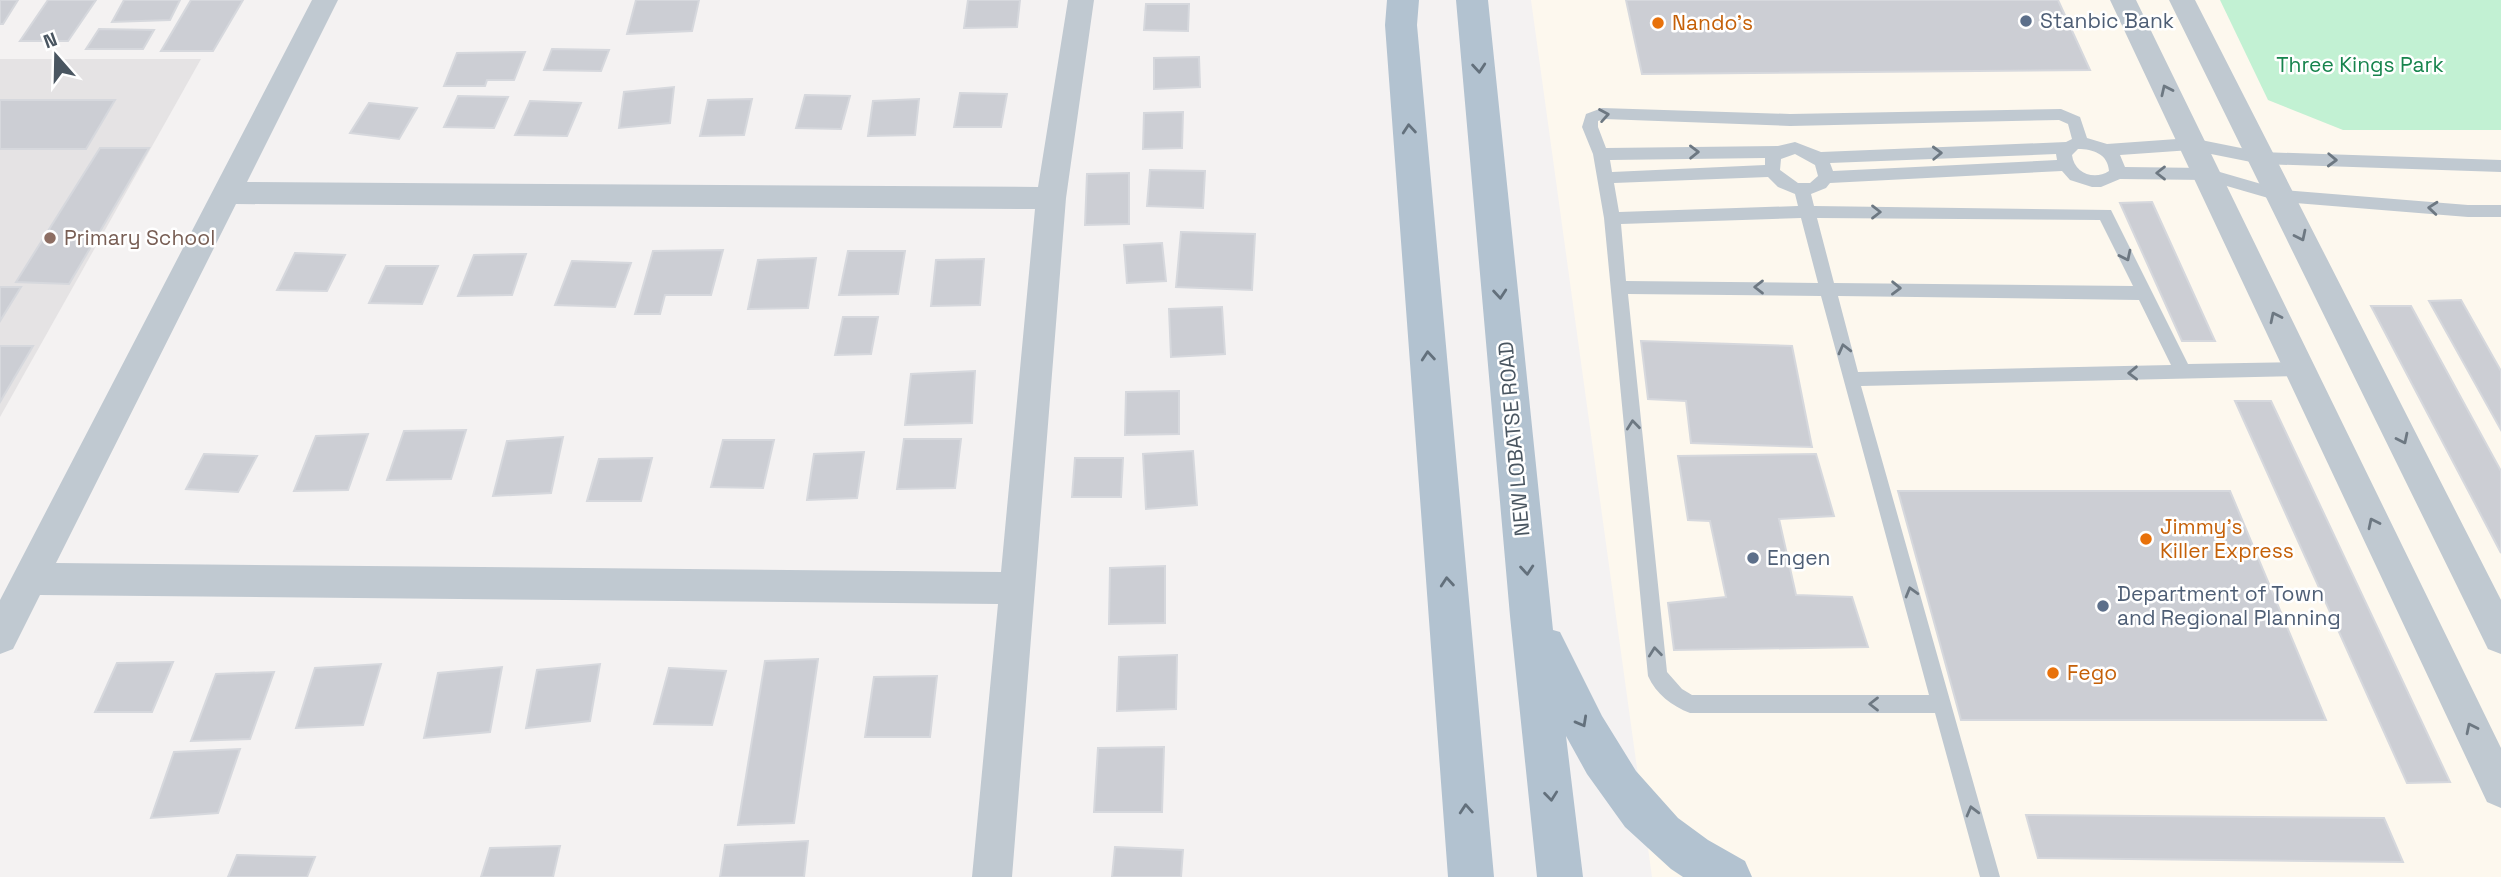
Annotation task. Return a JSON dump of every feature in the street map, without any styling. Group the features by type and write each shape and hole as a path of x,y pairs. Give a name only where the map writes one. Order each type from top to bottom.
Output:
{"main road":[{"path":"1404,0 1401,25 1471,877"},
{"name":"NEW LOBATSE ROAD","path":"1472,0 1531,616 1560,877"},
{"path":"1531,616 1576,712 1611,774 1648,818 1686,853 1729,877"}],"street":[{"path":"0,636 325,0"},
{"path":"992,877 1051,198 1081,0"},
{"path":"2123,0 2501,789"},
{"path":"2182,0 2501,637"},
{"path":"225,193 1051,198"},
{"path":"29,579 1017,588"}],"lane":[{"path":"1942,704 1690,704 1675,696 1658,677 1612,218 1601,154 1590,127 1591,118 1602,113 1790,120 2061,114 2075,121 2074,145 2064,153 2066,165 2079,177 2098,182 2106,181 2117,173 2206,174 2282,196 2468,211 2501,211"},
{"path":"1790,120 1795,148"},
{"path":"1601,154 1778,152 1795,148 1820,158 2074,145 2106,150 2191,144 2261,158 2501,166"},
{"path":"2106,150 2116,162 2117,173"},
{"path":"1778,152 1770,163 1772,171 1783,184 1802,190 1818,187 1826,177 1827,170 1820,158"},
{"path":"1826,177 2066,165"},
{"path":"1605,178 1772,171"},
{"path":"2098,182 2105,214 2183,372"},
{"path":"1802,190 1851,379 1990,877"},
{"path":"1612,218 1807,212 2105,214"},
{"path":"1619,287 1828,287 2144,293"},
{"path":"1851,379 2300,369"}],"shaded area":[{"path":"1531,0 2501,0 2501,877 1652,877"},
{"name":"Primary School","path":"0,59 201,59 0,417"}],"green space":[{"name":"Three Kings Park","path":"2220,0 2501,0 2501,130 2343,130 2268,100"}],"building":[{"path":"0,0 18,0 3,24 0,24"},
{"path":"48,0 96,0 68,41 20,41"},
{"path":"124,0 180,0 170,20 112,22"},
{"path":"191,0 243,0 213,51 161,51"},
{"path":"636,0 699,0 692,31 627,34"},
{"path":"968,0 1020,0 1017,27 964,28"},
{"path":"1626,0 2058,0 2090,70 1642,74"},
{"path":"1146,4 1189,4 1188,31 1144,30"},
{"path":"99,29 154,30 143,49 86,49"},
{"path":"552,49 609,50 601,71 544,70"},
{"path":"525,52 514,80 487,80 485,86 444,86 457,53"},
{"path":"1199,57 1200,87 1154,89 1154,58"},
{"path":"674,87 670,123 619,128 624,92"},
{"path":"960,93 1007,94 1001,127 954,127"},
{"path":"805,95 850,96 841,129 796,128"},
{"path":"458,96 508,97 494,128 444,127"},
{"path":"752,99 744,135 700,136 708,100"},
{"path":"919,99 915,135 868,136 873,101"},
{"path":"0,100 115,100 86,149 0,149"},
{"path":"530,101 581,103 567,136 515,135"},
{"path":"369,103 417,108 399,139 350,133"},
{"path":"1183,112 1182,148 1143,149 1144,113"},
{"path":"100,148 149,148 69,284 16,282"},
{"path":"1150,170 1205,171 1203,208 1147,206"},
{"path":"1129,173 1129,224 1085,225 1087,174"},
{"path":"2152,202 2215,341 2182,341 2120,203"},
{"path":"1181,232 1255,234 1252,290 1176,287"},
{"path":"1162,243 1166,281 1127,283 1124,245"},
{"path":"723,250 711,295 665,295 660,314 635,314 653,251"},
{"path":"848,251 905,251 898,294 839,295"},
{"path":"295,253 345,255 327,291 277,290"},
{"path":"526,254 512,295 458,296 474,255"},
{"path":"816,258 808,308 748,309 758,260"},
{"path":"984,259 980,305 931,306 936,260"},
{"path":"572,261 631,263 615,307 555,305"},
{"path":"386,266 438,266 422,304 369,303"},
{"path":"0,287 21,287 0,321"},
{"path":"2461,300 2501,371 2501,430 2429,301"},
{"path":"2371,306 2411,306 2501,471 2501,553"},
{"path":"1222,307 1225,354 1171,357 1169,309"},
{"path":"843,317 878,317 871,354 835,355"},
{"path":"1641,341 1792,346 1812,447 1691,443 1686,401 1648,399"},
{"path":"0,346 33,346 0,402"},
{"path":"975,371 972,423 905,425 911,374"},
{"path":"1179,391 1179,434 1125,435 1126,392"},
{"path":"2235,401 2271,401 2450,782 2407,783"},
{"path":"466,430 451,479 387,480 404,431"},
{"path":"368,434 348,490 294,491 316,436"},
{"path":"563,437 551,493 493,496 507,441"},
{"path":"904,439 961,439 955,488 897,489"},
{"path":"723,440 774,440 763,488 711,487"},
{"path":"1193,451 1197,505 1146,509 1143,454"},
{"path":"864,452 857,498 807,500 814,454"},
{"path":"204,454 257,456 238,492 186,489"},
{"name":"Engen","path":"1816,454 1834,516 1779,519 1796,595 1852,597 1868,647 1674,650 1668,603 1726,597 1710,521 1688,520 1678,456"},
{"path":"652,458 641,501 587,501 599,459"},
{"path":"1075,458 1123,458 1121,497 1072,497"},
{"name":"Department of Town and Regional Planning","path":"1898,491 2230,491 2326,720 1961,720"},
{"path":"1165,566 1165,623 1109,624 1110,568"},
{"path":"1177,655 1176,709 1117,711 1119,657"},
{"path":"818,659 794,823 738,825 765,661"},
{"path":"173,662 152,712 95,712 117,663"},
{"path":"381,664 363,725 296,728 315,668"},
{"path":"600,664 590,721 526,728 537,670"},
{"path":"502,667 490,732 424,738 438,673"},
{"path":"669,668 726,671 712,725 654,724"},
{"path":"274,672 250,739 191,741 216,674"},
{"path":"937,676 930,737 865,737 874,677"},
{"path":"1164,747 1162,812 1094,812 1098,748"},
{"path":"240,749 218,813 151,818 174,752"},
{"path":"2026,815 2384,818 2403,862 2038,858"},
{"path":"808,841 804,877 720,877 725,845"},
{"path":"560,846 553,877 481,877 490,848"},
{"path":"1115,847 1183,850 1181,877 1112,877"},
{"path":"237,855 315,857 307,877 228,877"}],"place":[{"name":"Stanbic Bank","path":"2026,21"},
{"name":"Nando's","path":"1658,23"},
{"name":"Primary School","path":"50,238"},
{"name":"Jimmy's Killer Express","path":"2146,539"},
{"name":"Engen","path":"1753,558"},
{"name":"Department of Town and Regional Planning","path":"2103,606"},
{"name":"Fego","path":"2053,673"}]}
